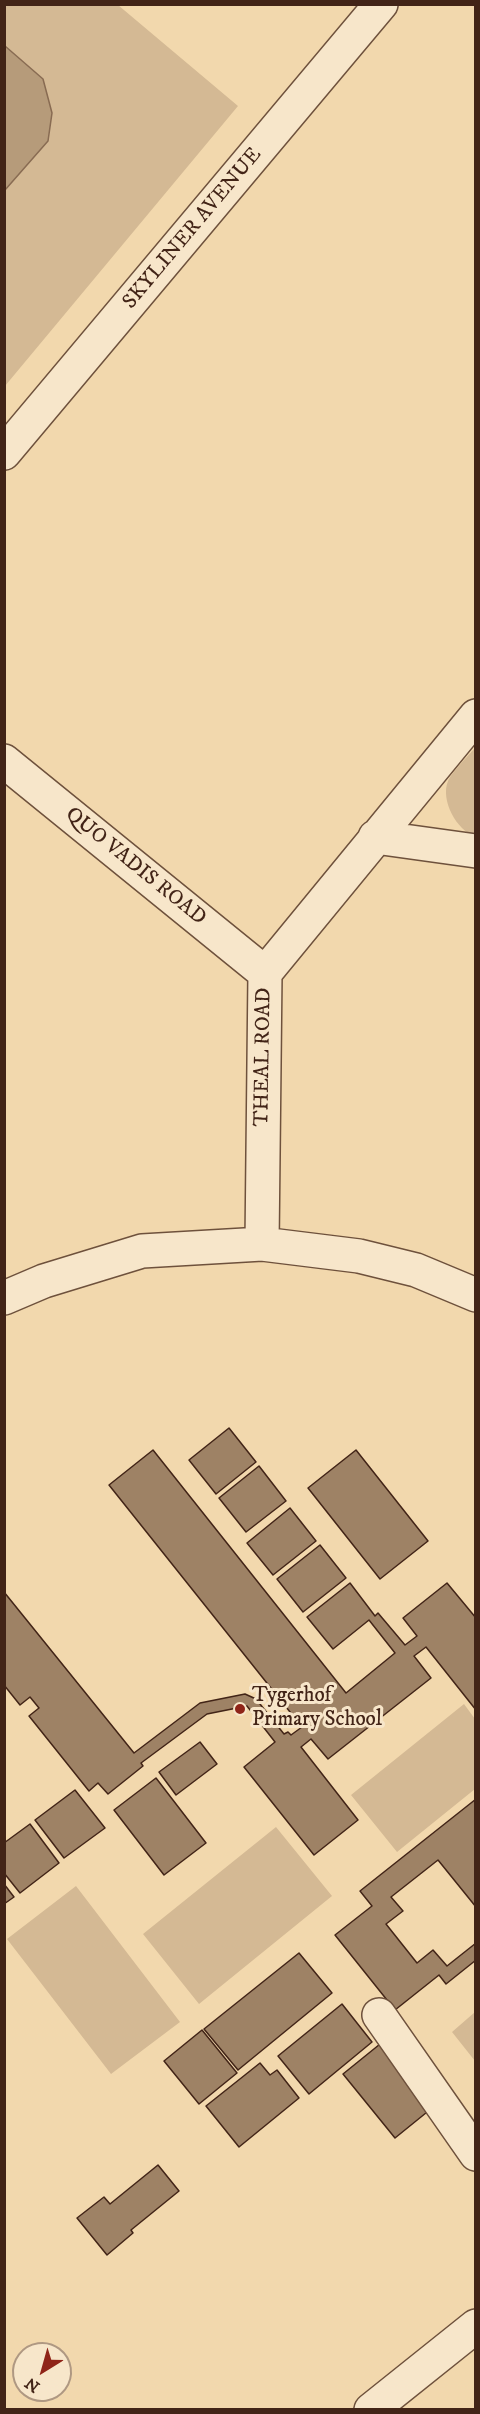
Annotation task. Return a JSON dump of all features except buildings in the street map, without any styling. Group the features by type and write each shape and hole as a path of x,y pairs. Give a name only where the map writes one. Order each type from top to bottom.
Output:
{"street":[{"name":"SKYLINER AVENUE","path":"4,453 381,4"},
{"name":"THEAL ROAD","path":"262,1244 265,973 476,716"},
{"name":"QUO VADIS ROAD","path":"4,761 265,973"},
{"path":"375,837 476,850"},
{"path":"4,1298 44,1281 142,1251 262,1244 358,1257 416,1270 476,1296"},
{"path":"379,2015 476,2154"},
{"path":"371,2409 476,2326"}],"shaded area":[{"path":"5,5 118,5 238,106 5,386 5,190 48,141 43,79 5,46"},
{"path":"5,46 43,79 52,113 48,141 5,190"},
{"path":"475,748 475,836 468,833 456,821 448,805 446,789 453,773"},
{"path":"464,1704 475,1719 475,1789 397,1852 351,1795"},
{"path":"276,1827 332,1896 199,2004 143,1934"},
{"path":"76,1886 180,2022 111,2074 7,1939"},
{"path":"475,2012 475,2061 452,2032"}],"place":[{"name":"Tygerhof Primary School","path":"240,1709"}]}
